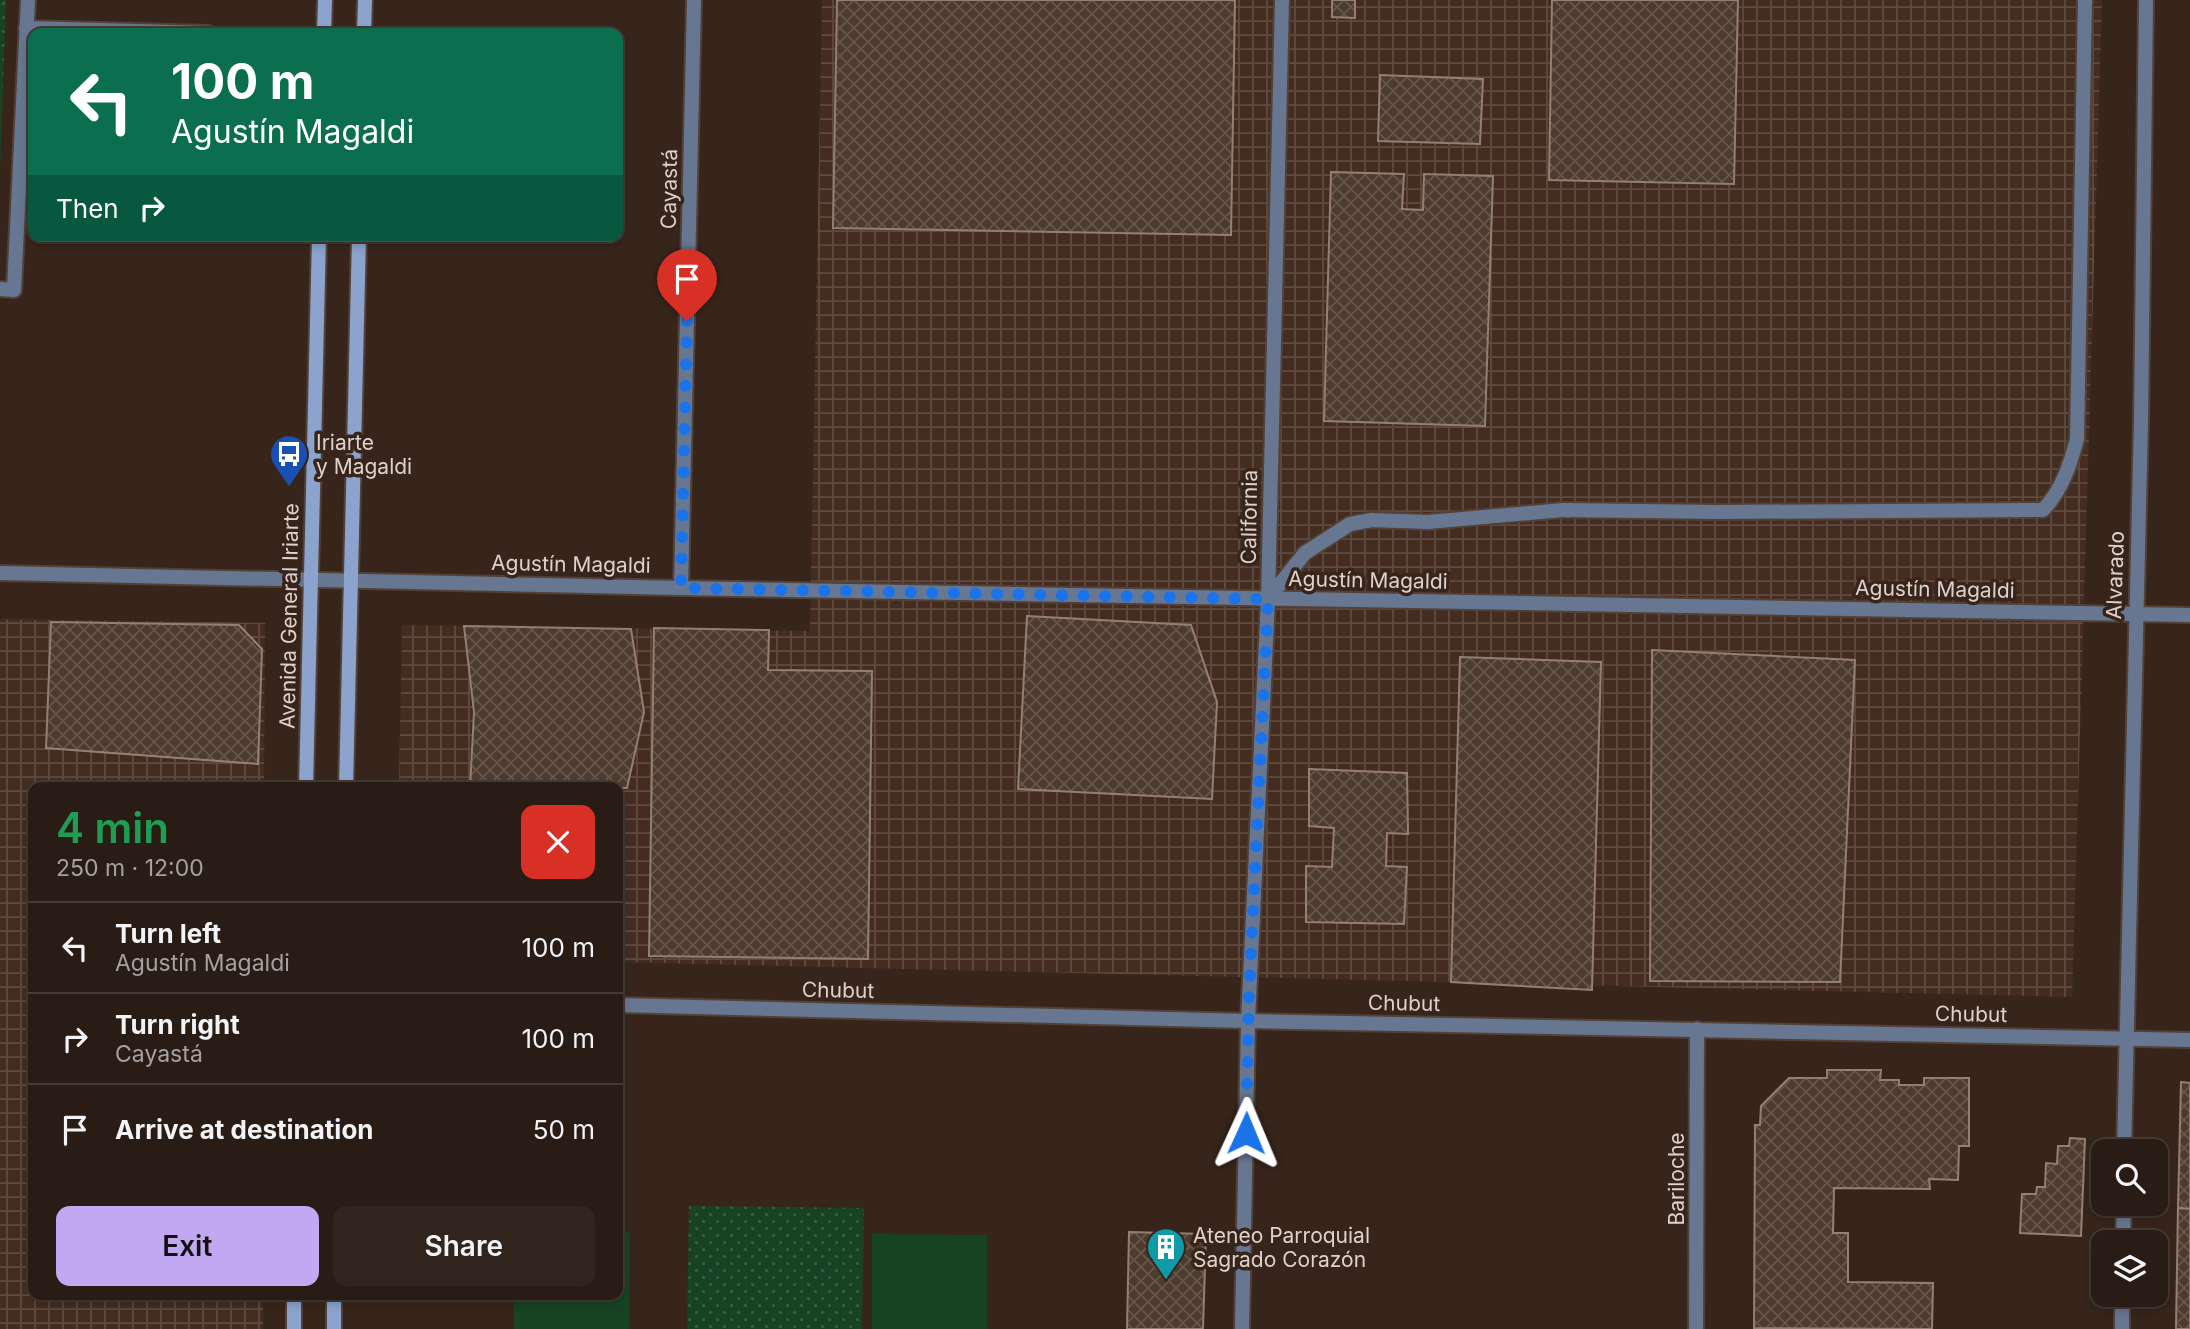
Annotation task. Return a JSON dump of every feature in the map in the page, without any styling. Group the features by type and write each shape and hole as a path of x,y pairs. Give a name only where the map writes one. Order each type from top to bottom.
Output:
{"main road":[{"path":"324,28 326,0"},
{"path":"364,28 365,0"},
{"name":"Avenida General Iriarte","path":"306,782 319,242"},
{"path":"346,782 359,242"},
{"path":"293,1329 294,1300"},
{"path":"334,1300 334,1329"}],"street":[{"path":"0,289 14,290 28,0"},
{"name":"Cayastá","path":"681,588 694,0"},
{"name":"California","path":"1242,1329 1248,1021 1268,599 1282,0"},
{"path":"1268,599 1306,552 1350,524 1372,520 1428,522 1563,510 2043,510 2053,500 2068,469 2077,439 2085,0"},
{"name":"Alvarado","path":"2124,1139 2141,421 2146,0"},
{"name":"Agustín Magaldi","path":"0,573 2190,615"},
{"name":"Chubut","path":"623,1005 2190,1040"},
{"name":"Bariloche","path":"1696,1329 1697,1029"},
{"path":"2122,1307 2122,1329"}],"shaded area":[{"path":"822,0 2102,0 2072,997 623,962 623,782 399,782 402,625 810,631"},
{"path":"0,619 265,623 264,782 28,782 28,1300 263,1300 263,1329 0,1329"}],"green space":[{"path":"0,0 6,0 0,169"},
{"path":"689,1206 864,1208 862,1329 687,1329"},
{"path":"623,1232 630,1232 629,1329 514,1329 514,1300 623,1300"},
{"path":"872,1234 987,1235 987,1329 872,1329"}],"building":[{"path":"837,0 1235,0 1231,235 833,228"},
{"path":"1332,0 1355,0 1355,18 1332,17"},
{"path":"1552,0 1738,0 1734,184 1549,180"},
{"path":"1380,75 1483,79 1480,144 1378,141"},
{"path":"1331,172 1404,174 1402,209 1423,210 1424,174 1493,176 1485,426 1324,421"},
{"path":"1027,616 1191,625 1217,702 1212,799 1018,789"},
{"path":"51,622 239,625 262,649 258,764 46,748"},
{"path":"464,626 631,629 644,712 627,788 623,788 623,782 470,782 474,712"},
{"path":"654,628 769,630 768,670 872,671 868,959 649,956"},
{"path":"1652,650 1855,660 1840,982 1650,981"},
{"path":"1460,657 1601,662 1592,990 1451,982"},
{"path":"1309,769 1407,773 1408,834 1387,833 1386,866 1407,867 1404,924 1306,922 1306,866 1332,867 1334,828 1309,826"},
{"path":"1827,1070 1881,1070 1880,1080 1899,1080 1899,1085 1924,1085 1924,1078 1969,1078 1969,1146 1959,1146 1958,1180 1929,1179 1930,1189 1834,1188 1833,1233 1848,1233 1848,1282 1933,1283 1932,1329 1754,1328 1755,1125 1760,1125 1761,1106 1789,1078 1827,1078"},
{"path":"2181,1082 2190,1083 2190,1209 2178,1208"},
{"path":"2070,1138 2085,1139 2081,1236 2020,1233 2022,1194 2036,1194 2037,1187 2045,1187 2046,1163 2057,1164 2058,1146 2069,1146"},
{"path":"2178,1208 2190,1209 2190,1329 2176,1329"},
{"name":"Ateneo Parroquial Sagrado Corazón","path":"1129,1232 1206,1234 1203,1329 1127,1329"}],"place":[{"name":"Iriarte y Magaldi","path":"289,488"},
{"name":"Ateneo Parroquial Sagrado Corazón","path":"1166,1281"}],"route":[{"path":"687,321 681,588 1268,599 1249,995 1246,1133"}]}
